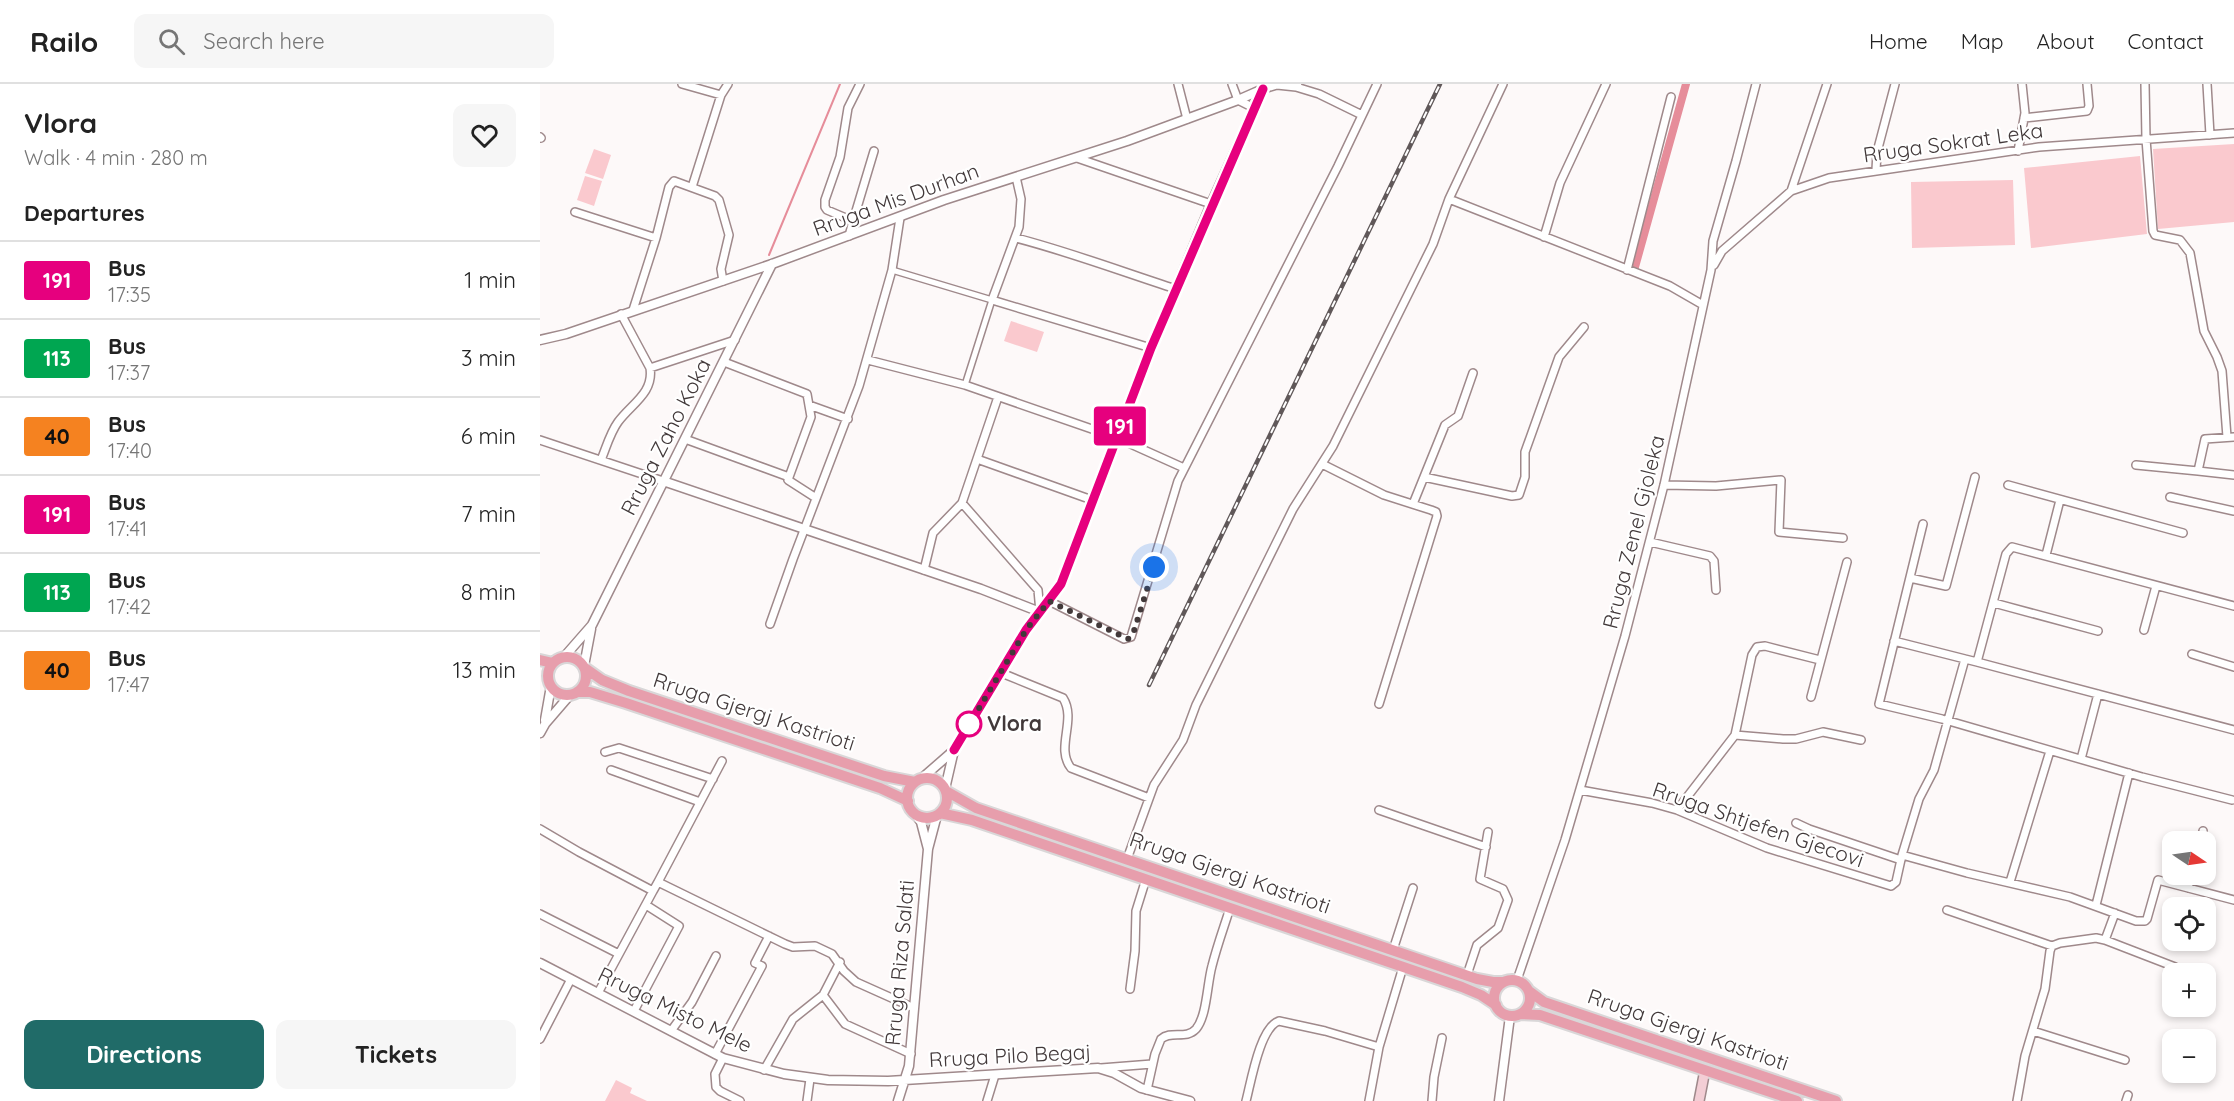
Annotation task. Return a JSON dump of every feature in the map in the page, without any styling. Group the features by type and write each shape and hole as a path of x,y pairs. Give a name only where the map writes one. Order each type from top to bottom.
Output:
{"main road":[{"path":"564,657 575,658 584,667 586,680 583,687 574,694 559,693 546,680 553,663 564,657"},
{"path":"540,660 553,663"},
{"name":"Rruga Gjergj Kastrioti","path":"584,667 602,680 629,691 885,776 918,781"},
{"name":"Rruga Gjergj Kastrioti","path":"574,694 590,692 626,703 880,788 908,801"},
{"path":"934,780 945,790 946,803 939,814 928,818 915,814 908,801 909,791 918,781 934,780"},
{"name":"Rruga Gjergj Kastrioti","path":"945,790 976,808 1485,981 1504,982"},
{"name":"Rruga Gjergj Kastrioti","path":"939,814 972,820 1404,967 1472,991 1496,1005"},
{"path":"1516,980 1526,986 1530,1002 1524,1011 1515,1015 1500,1011 1496,1005 1495,992 1504,982 1516,980"},
{"name":"Rruga Gjergj Kastrioti","path":"1529,991 1544,1002 1836,1101"},
{"name":"Rruga Gjergj Kastrioti","path":"1515,1015 1540,1015 1797,1101"},
{"path":"1699,1101 1705,1070"}],"street":[{"path":"682,84 721,95"},
{"path":"692,187 721,95 728,84"},
{"path":"853,221 827,210 825,200 840,157 848,108 861,84"},
{"path":"1178,84 1187,119"},
{"path":"1232,84 1238,100 1254,108"},
{"path":"1049,601 1125,639 1131,637 1178,481 1377,84"},
{"path":"1127,859 1160,774 1183,740 1196,705 1293,509 1322,464 1433,244 1449,199 1503,84"},
{"path":"1544,237 1560,183 1606,84"},
{"name":"Rruga Zenel Gjoleka","path":"1516,980 1580,790 1625,636 1664,484 1711,270 1713,241 1737,162 1756,84"},
{"path":"1791,191 1827,84"},
{"path":"1876,170 1877,152 1895,84"},
{"path":"2018,150 2024,118 2022,84"},
{"path":"2024,118 2087,111 2089,106 2087,84"},
{"path":"2145,84 2146,139 2153,231 2156,235 2180,240 2190,253 2204,331 2222,371 2229,435 2205,439 2198,471"},
{"path":"2207,84 2210,135"},
{"path":"945,790 954,750 999,672 1026,630 1049,601 1065,574 1151,348 1211,204 1264,86 1298,86 1362,115"},
{"name":"Rruga Mis Durhan","path":"540,340 566,334 723,281 1016,177 1077,158 1238,100 1264,86"},
{"path":"1627,270 1671,97"},
{"name":"Rruga Sokrat Leka","path":"1711,270 1722,251 1791,191 1829,178 2039,147 2234,133"},
{"path":"849,236 874,151"},
{"path":"1077,158 1211,204"},
{"path":"965,385 992,300 1016,237 1021,213 1016,177"},
{"path":"633,310 671,183 674,182 715,196 719,200 729,235 722,269 723,281"},
{"path":"1449,199 1670,286 1703,305"},
{"path":"575,212 656,238"},
{"path":"771,624 868,360 892,270 900,218"},
{"path":"1016,237 1066,251 1094,263 1176,289"},
{"name":"Rruga Zaho Koka","path":"592,626 772,264"},
{"path":"892,270 1151,348"},
{"path":"601,460 616,424 646,392 651,376 650,368 621,314"},
{"path":"1424,477 1512,496 1519,495 1525,477 1525,452 1559,357 1584,327"},
{"path":"650,368 735,340"},
{"path":"868,360 965,385 1115,438 1184,468"},
{"path":"724,362 807,394 811,417 788,480 816,498"},
{"path":"1413,504 1445,425 1458,416 1473,373"},
{"path":"924,570 933,533 962,503 998,397"},
{"path":"809,405 848,419"},
{"path":"685,439 789,477"},
{"path":"540,440 924,570 1040,612"},
{"path":"977,459 1092,500"},
{"path":"1322,464 1373,490 1436,512 1437,520 1378,704"},
{"path":"2136,465 2234,475"},
{"path":"1910,578 1946,586 1974,477"},
{"path":"1664,484 1716,486 1781,480 1779,532 1844,538"},
{"path":"2008,485 2183,533"},
{"path":"2170,497 2234,512"},
{"path":"2046,555 2060,500"},
{"path":"962,503 1038,590 1040,612"},
{"path":"1923,524 1879,704 2233,801 2234,792"},
{"path":"1650,542 1710,556 1715,567 1716,590"},
{"path":"1977,662 2008,550 2017,548 2234,606"},
{"path":"1811,697 1847,561"},
{"path":"2144,630 2156,586"},
{"path":"1994,603 2098,631"},
{"path":"564,657 592,626"},
{"path":"584,667 592,626"},
{"path":"1894,641 2234,730"},
{"path":"1677,810 1735,735 1752,655 1757,647 1765,646 1820,660"},
{"path":"2192,654 2234,667"},
{"path":"1901,858 1916,808 1934,770 1965,659"},
{"path":"999,672 1063,698 1069,717 1065,754 1066,761 1071,768 1149,798"},
{"path":"545,724 546,680"},
{"path":"540,733 545,724 574,694"},
{"path":"2081,759 2098,694"},
{"path":"1735,735 1796,739 1823,732 1861,740"},
{"path":"605,752 619,748 713,779"},
{"path":"918,781 954,750"},
{"path":"2010,882 2050,751"},
{"path":"598,993 722,761"},
{"path":"610,770 700,802"},
{"path":"2096,905 2129,773"},
{"name":"Rruga Shtjefen Gjecovi","path":"1580,790 1652,803 1677,810 1767,848 1891,886 1896,882 1901,858"},
{"path":"1378,810 1486,847"},
{"path":"915,814 921,822 928,849"},
{"path":"928,849 939,814"},
{"path":"1796,823 1901,858 2010,882 2096,905 2136,921 2145,921 2149,915 2158,880 2234,900"},
{"path":"540,829 653,891"},
{"path":"1467,975 1477,945 1498,928 1508,900 1503,889 1480,879 1488,832"},
{"name":"Rruga Riza Salati","path":"898,1101 906,1080 911,1054 928,849"},
{"path":"1130,990 1135,951 1136,911 1146,879"},
{"path":"658,882 793,947 815,946 832,954 840,962 844,971 856,982 914,1008"},
{"path":"1393,950 1413,888"},
{"path":"633,1011 679,926 646,905"},
{"path":"1146,1101 1152,1064 1158,1046 1165,1036 1188,1035 1194,1032 1201,1022 1212,968 1230,908"},
{"path":"1947,910 2052,946 2084,939 2105,940 2167,963"},
{"path":"2105,940 2115,913"},
{"path":"540,914 619,954"},
{"path":"740,1101 716,1087 719,1056 762,966 755,963 769,936"},
{"path":"2017,1101 2025,1060 2045,989 2052,946"},
{"path":"672,1031 692,1002 716,956"},
{"path":"764,1070 793,1019 823,995 840,962"},
{"name":"Rruga Misto Mele","path":"540,963 719,1056 764,1070 810,1078 868,1082 906,1080"},
{"path":"1369,1101 1379,1047 1404,967"},
{"path":"540,1039 571,979"},
{"path":"823,995 845,1024 911,1054"},
{"path":"1499,1101 1515,1015"},
{"path":"1246,1101 1258,1053 1269,1028 1275,1022 1325,1031 1379,1047"},
{"path":"2033,1031 2125,1060"},
{"path":"1432,1101 1442,1038"},
{"path":"1098,1068 1152,1064"},
{"name":"Rruga Pilo Begaj","path":"906,1080 1098,1068 1114,1073 1147,1090 1190,1101"},
{"path":"987,1101 995,1075"},
{"path":"807,1101 810,1078"}],"shaded area":[{"path":"2234,144 2234,222 2158,229 2153,149"},
{"path":"594,149 611,155 603,179 585,173"},
{"path":"2140,156 2147,234 2031,248 2024,168"},
{"path":"585,176 602,181 594,206 577,200"},
{"path":"2013,180 2015,245 1912,248 1911,182"},
{"path":"1011,321 1044,332 1037,352 1004,341"},
{"path":"616,1080 632,1088 630,1093 647,1101 605,1101"}],"waterway":[{"path":"769,255 840,84"},
{"path":"1635,267 1686,84"}],"railway":[{"path":"1149,685 1440,84"}],"bus line":[{"name":"191","path":"954,750 1026,630 1061,584 1151,348 1211,204 1263,89"}],"place":[{"name":"Vlora","path":"969,724"}],"route":[{"path":"969,724 966,730 1026,630 1049,601 1128,639 1133,634 1154,567"}]}
